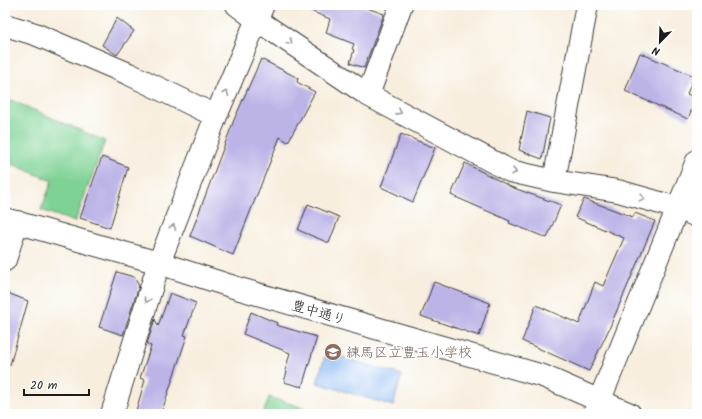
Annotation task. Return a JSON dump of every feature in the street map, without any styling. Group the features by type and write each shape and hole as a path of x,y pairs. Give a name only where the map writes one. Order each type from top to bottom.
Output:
{"street":[{"path":"237,5 260,13 368,95 510,171 554,181 618,191 688,212"},
{"path":"368,95 401,5"},
{"path":"554,181 587,5"},
{"path":"112,414 159,263 216,116 260,13"},
{"path":"5,25 35,34 128,74 216,116"},
{"path":"597,407 688,212 697,161"},
{"path":"5,260 11,221"},
{"name":"豊中通り","path":"11,221 159,263 240,289 543,376 597,407 630,414"}],"green space":[{"path":"11,100 105,141 75,222 41,210 52,181 5,161 5,114"},
{"path":"269,397 314,411 314,414 263,414"}],"water":[{"path":"326,352 402,375 393,406 317,383"}],"building":[{"path":"296,5 358,5 384,14 364,68 350,63 354,50 352,49 354,44 326,33 330,19"},
{"path":"117,18 134,31 117,55 102,45"},
{"path":"640,53 694,76 687,94 696,98 688,119 625,91"},
{"path":"261,59 298,78 297,82 315,92 288,142 280,137 233,255 190,236 234,120"},
{"path":"527,111 550,118 542,159 519,150"},
{"path":"401,134 435,148 413,202 381,187"},
{"path":"102,157 128,167 110,228 80,218"},
{"path":"465,163 511,187 561,205 547,238 509,223 510,221 451,195"},
{"path":"584,199 633,217 635,213 655,221 609,329 589,371 522,341 536,305 579,324 595,282 603,286 624,238 575,217"},
{"path":"308,204 339,217 329,243 298,230"},
{"path":"117,272 134,277 139,286 123,335 99,327"},
{"path":"434,282 490,303 479,336 421,316"},
{"path":"5,292 28,301 10,365 5,364"},
{"path":"170,293 196,303 184,335 187,336 161,414 135,414 145,380 140,378 151,346 147,344 155,319 158,326"},
{"path":"251,312 277,323 276,325 317,337 302,387 284,382 287,372 285,371 290,353 243,334"}],"place":[{"name":"練馬区立豊玉小学校","path":"333,352"}]}
